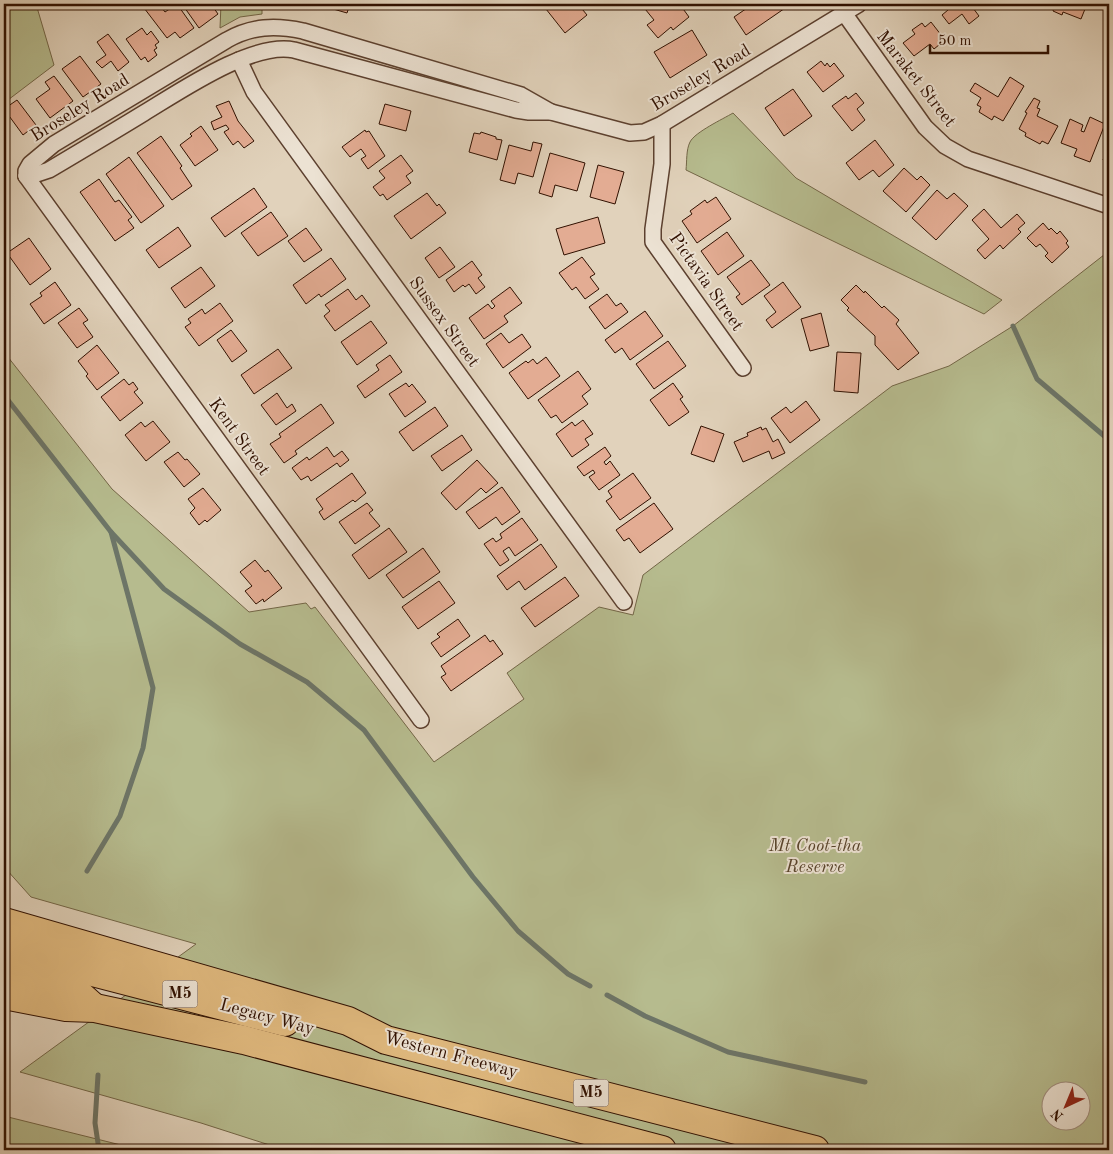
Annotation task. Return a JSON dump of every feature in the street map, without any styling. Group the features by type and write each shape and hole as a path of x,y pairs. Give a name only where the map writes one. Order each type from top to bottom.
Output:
{"highway":[{"name":"Western Freeway","path":"4,922 348,1021 386,1040 815,1150"},
{"name":"Legacy Way","path":"4,949 356,1040 386,1040"},
{"name":"M5","path":"4,971 73,989 95,1008"},
{"name":"M5","path":"4,995 66,1007 95,1008 244,1040 662,1150"}],"street":[{"name":"Broseley Road","path":"551,112 533,100 512,92 303,31 285,27 263,27 237,34 61,139 35,159 27,168 26,176 49,170 212,72 269,50 287,48 516,110 551,112 630,133 648,130 662,124 850,7"},
{"name":"Maraket Street","path":"850,7 925,127 946,146 968,159 1109,206"},
{"name":"Sussex Street","path":"239,60 254,92 624,602"},
{"name":"Pictavia Street","path":"662,124 662,159 652,234 653,242 742,368"},
{"name":"Kent Street","path":"26,176 421,720"}],"green space":[{"path":"4,4 36,4 54,65 4,103"},
{"path":"221,4 262,4 262,14 240,17 220,28"},
{"path":"733,113 796,178 1002,300 984,314 686,170 688,148 693,138"},
{"name":"Mt Coot-tha Reserve","path":"1109,251 1109,1150 285,1150 201,1123 20,1072 196,944 31,897 4,868 4,352 112,489 249,612 306,603 311,609 315,607 434,762 524,699 507,673 599,607 633,615 643,575 892,386 949,366 1013,326"},
{"path":"4,1116 141,1150 4,1150"}],"building":[{"path":"141,4 159,4 165,12 177,4 194,28 180,38 175,32 167,38"},
{"path":"182,4 211,4 218,14 199,28"},
{"path":"316,4 350,4 347,13"},
{"path":"542,4 578,4 587,15 565,33"},
{"path":"641,4 684,4 681,6 689,17 673,30 671,27 658,38 647,25 654,20"},
{"path":"753,4 791,4 746,35 734,17"},
{"path":"943,4 970,4 979,16 969,24 962,14 949,24 942,15 948,10"},
{"path":"1055,4 1087,4 1081,19 1063,12 1062,15 1053,11"},
{"path":"931,22 945,40 934,49 930,44 914,56 903,43 915,34 912,30 922,23 925,27"},
{"path":"142,28 147,35 151,31 159,42 155,45 157,48 154,50 157,55 148,62 145,57 141,60 126,39"},
{"path":"692,30 707,55 670,78 654,52"},
{"path":"108,34 129,62 118,71 111,61 102,68 96,62 106,55 97,42"},
{"path":"80,56 101,84 83,97 62,69"},
{"path":"821,61 825,66 827,63 830,67 834,63 844,76 823,92 807,72"},
{"path":"54,76 73,101 50,118 36,99 50,89 45,82"},
{"path":"1010,77 1024,86 1003,121 994,116 992,120 979,112 981,107 977,105 981,98 970,91 975,83 998,97"},
{"path":"793,89 812,116 784,136 765,108"},
{"path":"856,93 864,103 857,109 865,120 852,131 832,106 846,96 848,99"},
{"path":"1034,98 1040,101 1037,108 1040,109 1037,116 1058,126 1048,144 1042,141 1040,144 1025,136 1026,133 1019,129 1027,113 1025,112"},
{"path":"17,100 36,125 23,135 4,109"},
{"path":"229,101 238,121 254,141 244,148 238,141 233,145 224,132 229,129 226,125 214,130 211,122 222,117 216,106"},
{"path":"385,104 411,111 406,131 379,124"},
{"path":"1090,117 1105,124 1090,162 1074,156 1077,149 1061,143 1070,119 1083,125 1081,131 1084,132"},
{"path":"201,126 218,150 195,166 180,145"},
{"path":"365,130 366,132 369,131 385,156 368,169 361,159 366,156 361,149 350,157 342,147"},
{"path":"481,132 502,140 497,160 469,152 474,133 480,134"},
{"path":"161,136 182,166 180,168 192,186 172,200 137,153"},
{"path":"875,140 894,165 879,177 873,170 859,180 846,163"},
{"path":"533,142 542,144 533,177 518,173 515,184 500,180 509,145 531,151"},
{"path":"1109,142 1109,163 1103,160"},
{"path":"550,153 585,163 577,191 555,185 552,197 539,193"},
{"path":"401,155 413,171 406,176 411,183 387,200 383,194 380,196 373,187 385,178 379,171"},
{"path":"129,157 164,206 141,223 106,174"},
{"path":"598,165 624,172 615,204 590,197"},
{"path":"904,168 917,180 921,176 930,185 906,212 883,191"},
{"path":"99,179 115,202 119,200 132,217 128,220 134,228 115,241 80,192"},
{"path":"254,188 267,207 225,237 211,218"},
{"path":"937,190 947,199 954,193 968,206 936,240 912,218"},
{"path":"427,193 437,206 439,204 446,213 411,239 394,216"},
{"path":"716,197 731,219 697,243 682,221 692,214 690,211 705,200 707,203"},
{"path":"984,209 1001,228 1017,214 1025,223 1018,229 1021,232 1003,249 1000,245 985,259 977,250 989,239 972,220"},
{"path":"271,212 288,236 258,256 241,233"},
{"path":"598,217 605,243 564,255 556,229"},
{"path":"1043,223 1049,230 1051,228 1057,234 1060,231 1068,241 1066,243 1069,247 1052,263 1045,256 1048,253 1040,244 1036,247 1027,238"},
{"path":"178,227 191,246 159,268 146,250"},
{"path":"306,228 322,250 304,262 288,241"},
{"path":"727,232 744,256 718,275 701,251"},
{"path":"29,238 51,269 30,285 7,253"},
{"path":"440,247 455,267 439,278 425,258"},
{"path":"582,257 595,274 590,277 599,289 585,299 576,287 572,290 559,273"},
{"path":"331,258 346,279 321,297 319,294 306,304 293,285"},
{"path":"751,260 770,285 742,305 736,297 740,294 727,277"},
{"path":"472,261 482,275 478,278 485,287 476,294 469,284 465,287 463,285 454,292 446,280"},
{"path":"201,267 215,286 185,308 171,288"},
{"path":"55,282 71,305 44,324 30,304 42,296 40,293"},
{"path":"783,282 801,307 772,328 766,320 776,312 764,296"},
{"path":"856,285 899,320 896,324 919,353 898,370 875,345 875,336 847,310 849,308 841,300"},
{"path":"510,287 522,303 504,316 508,322 484,339 469,318 488,304 492,309 495,306 491,301"},
{"path":"348,289 356,300 362,295 370,306 335,331 324,316 330,311 325,305"},
{"path":"607,294 616,306 621,303 628,312 605,329 589,307"},
{"path":"220,303 233,321 199,346 185,327 191,323 188,319 202,309 205,314"},
{"path":"79,308 88,320 83,323 93,337 77,348 58,323"},
{"path":"645,311 663,336 630,360 622,348 615,353 605,340"},
{"path":"821,313 829,346 810,351 801,319"},
{"path":"371,321 387,343 357,365 341,342"},
{"path":"231,330 247,351 232,362 217,340"},
{"path":"501,333 509,343 522,334 531,347 503,368 486,344"},
{"path":"668,341 686,366 654,389 636,364"},
{"path":"97,345 119,373 97,390 86,376 88,374 78,361"},
{"path":"278,349 292,368 254,394 241,375"},
{"path":"837,352 861,353 858,393 834,391"},
{"path":"390,355 402,372 365,398 357,386 379,370 376,365"},
{"path":"546,357 560,376 528,399 509,373 526,361 528,363 533,359 537,364"},
{"path":"578,371 591,389 582,396 588,404 562,423 556,415 551,418 538,400"},
{"path":"124,379 129,385 133,382 138,389 134,392 143,403 120,421 101,397"},
{"path":"406,383 409,387 412,384 426,402 405,417 389,394"},
{"path":"673,383 683,397 680,399 689,412 669,426 650,400"},
{"path":"277,393 287,408 292,404 296,411 276,425 261,405"},
{"path":"806,401 820,420 790,443 771,418 786,407 791,413"},
{"path":"321,404 334,423 295,451 297,454 284,463 270,444 281,437 279,434"},
{"path":"435,407 448,426 413,451 399,432"},
{"path":"583,420 593,434 585,439 589,445 572,457 556,434 572,422 575,426"},
{"path":"153,421 170,442 146,461 125,435 141,422 145,427"},
{"path":"701,426 724,434 714,462 691,454"},
{"path":"761,427 762,430 766,428 773,442 778,439 785,453 772,459 769,451 743,462 734,442 748,436 747,433"},
{"path":"462,435 472,450 442,471 431,456"},
{"path":"327,447 334,457 342,451 349,460 340,467 337,463 311,481 308,476 301,480 292,468 307,457 309,460"},
{"path":"605,447 611,456 604,462 606,465 610,461 620,475 599,490 589,477 595,473 593,470 584,476 577,467"},
{"path":"178,452 200,474 184,487 164,462"},
{"path":"477,460 498,483 486,493 481,488 456,510 441,493"},
{"path":"352,473 366,493 355,502 353,500 324,520 319,512 323,509 316,499"},
{"path":"633,473 651,498 620,520 606,501 612,497 608,491"},
{"path":"502,487 520,512 502,525 496,517 479,529 466,512"},
{"path":"203,488 221,510 207,522 205,520 199,525 190,513 195,508 188,499"},
{"path":"367,503 373,510 369,513 380,526 355,544 339,522"},
{"path":"654,503 673,529 640,553 629,538 624,541 616,530"},
{"path":"522,518 538,540 515,556 509,547 503,551 509,560 500,566 484,544 493,538 496,542 502,538 500,534"},
{"path":"389,528 407,552 369,579 352,555"},
{"path":"541,544 557,567 525,590 519,581 507,590 497,576"},
{"path":"423,548 440,572 403,598 386,575"},
{"path":"255,560 265,572 268,570 282,588 264,602 263,599 256,604 245,591 252,586 240,572"},
{"path":"565,577 579,596 535,627 521,608"},
{"path":"439,581 455,603 418,629 402,607"},
{"path":"458,619 470,636 441,657 431,643 440,637 437,634"},
{"path":"485,635 490,642 493,640 503,654 451,691 441,677 446,674 441,666"}],"waterway":[{"path":"4,15 6,4"},
{"path":"1013,326 1037,379 1109,440"},
{"path":"4,395 111,532 153,688 143,748 120,816 87,871"},
{"path":"111,532 164,589 240,644 307,682 364,730 473,877 518,931 568,974 590,986"},
{"path":"607,995 645,1016 728,1052 865,1082"},
{"path":"98,1075 95,1123 99,1150"}]}
